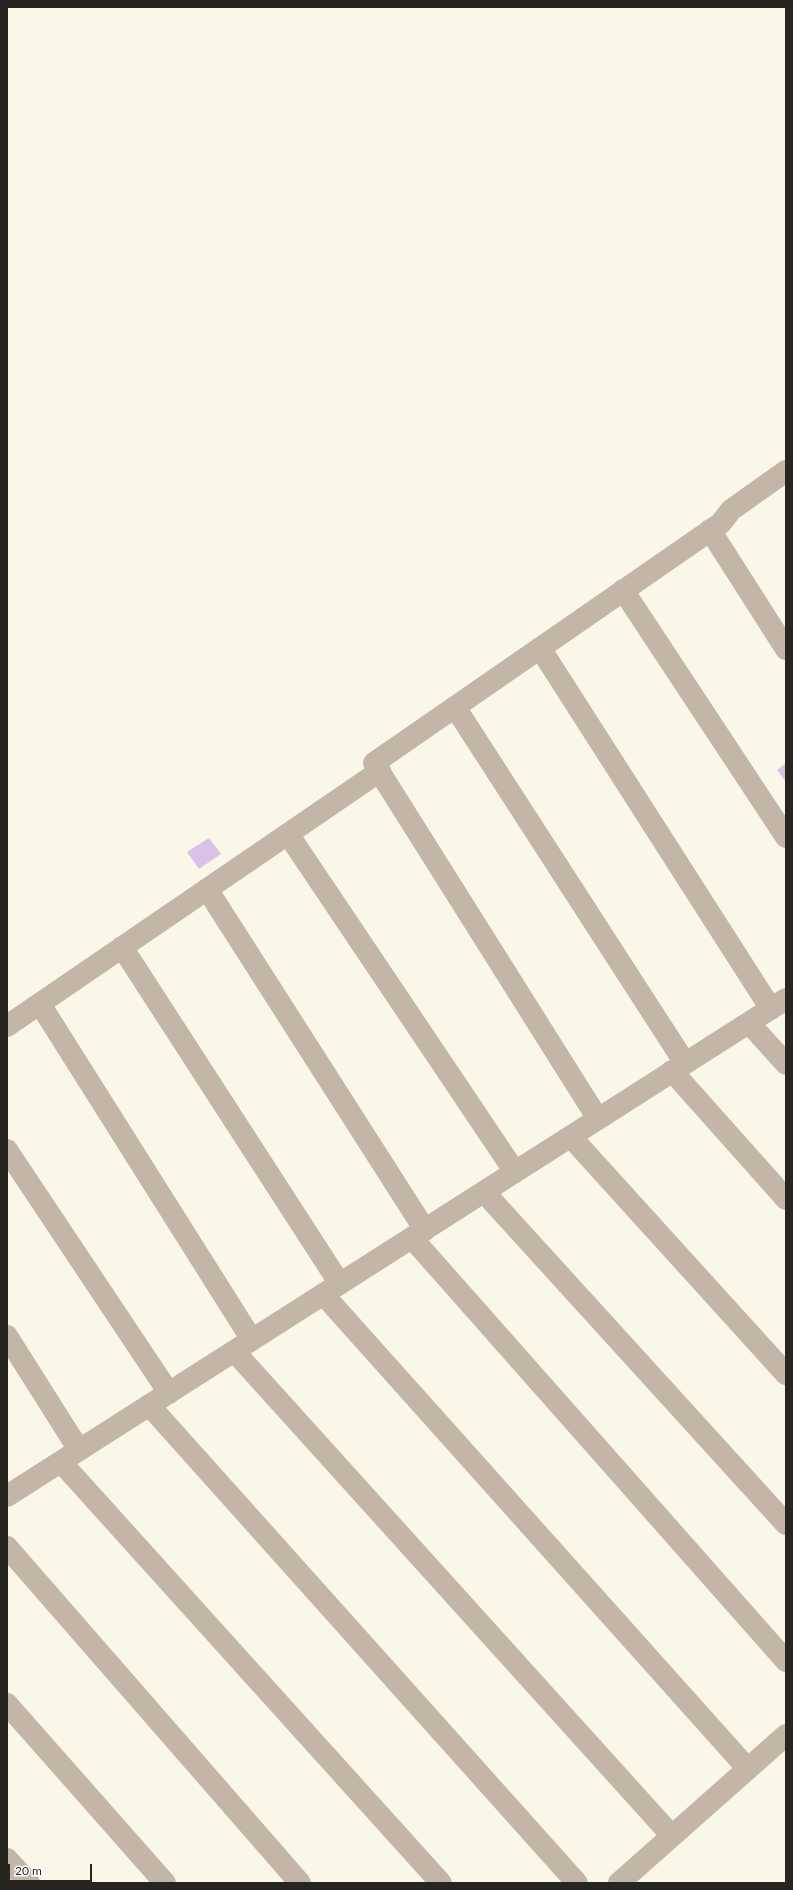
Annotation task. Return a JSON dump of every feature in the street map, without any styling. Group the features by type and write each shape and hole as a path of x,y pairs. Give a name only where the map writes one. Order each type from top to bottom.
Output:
{"street":[{"path":"598,1119 374,763 720,523 731,510 786,472"},
{"path":"710,530 786,649"},
{"path":"623,590 786,837"},
{"path":"7,1496 778,1004 540,648"},
{"path":"455,707 679,1067 786,1199"},
{"path":"7,1026 380,771"},
{"path":"288,834 515,1172"},
{"path":"207,889 418,1234 786,1661"},
{"path":"122,947 332,1289 748,1769"},
{"path":"40,1004 252,1340"},
{"path":"749,1023 786,1064"},
{"path":"570,1137 786,1374"},
{"path":"7,1150 169,1393"},
{"path":"484,1192 786,1524"},
{"path":"7,1336 79,1450"},
{"path":"234,1351 672,1836"},
{"path":"149,1406 577,1883"},
{"path":"61,1462 441,1883"},
{"path":"7,1547 300,1883"},
{"path":"7,1704 165,1883"},
{"path":"619,1883 786,1735"},
{"path":"7,1859 29,1883"}],"building":[{"path":"786,763 786,782 777,770"},
{"path":"209,838 221,854 199,869 187,852"}]}
